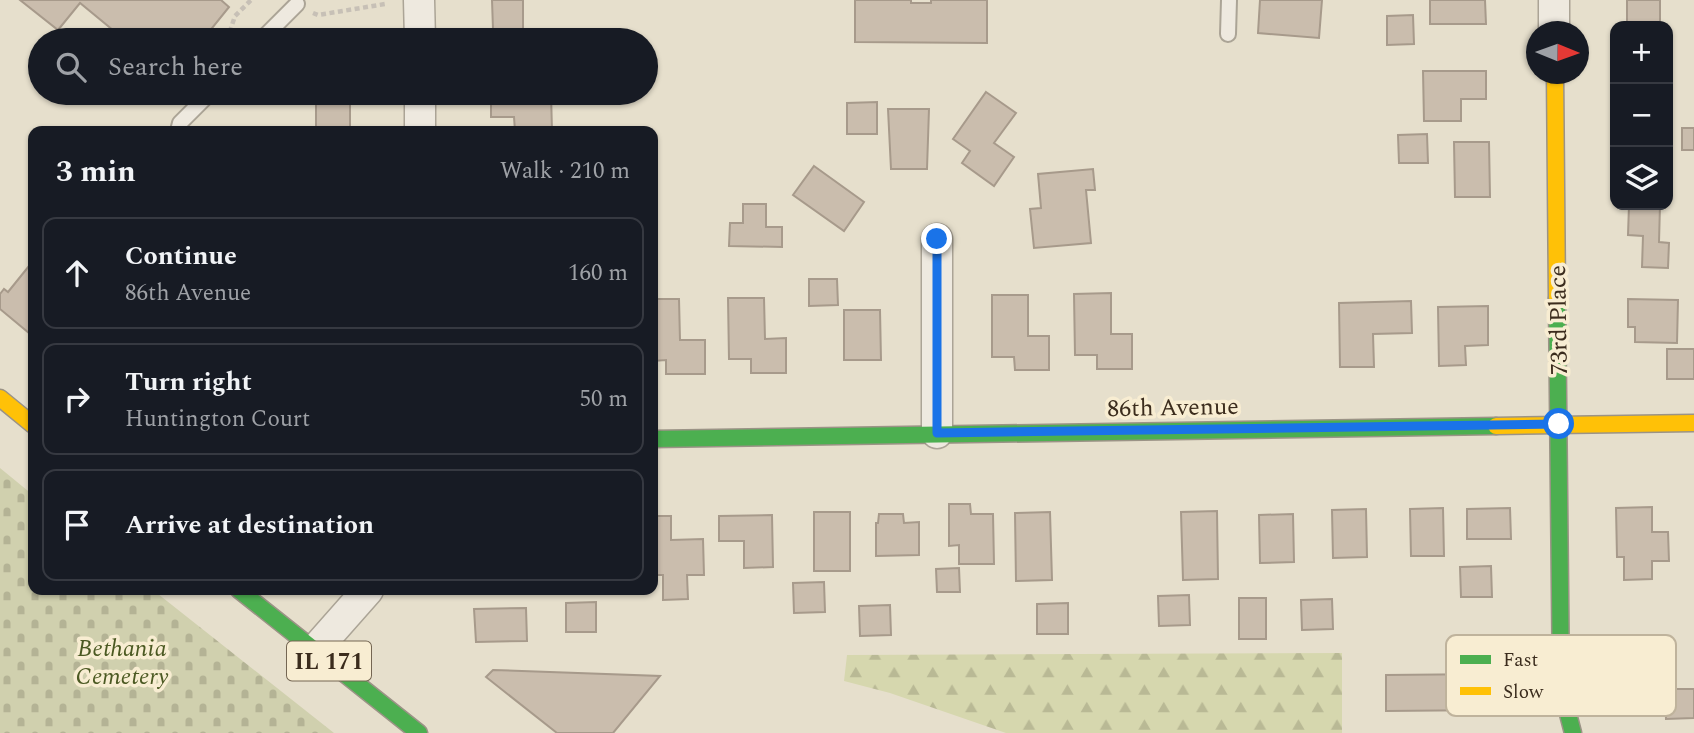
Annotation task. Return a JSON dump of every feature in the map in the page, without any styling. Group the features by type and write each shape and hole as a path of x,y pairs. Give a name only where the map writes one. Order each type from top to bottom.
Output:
{"street":[{"path":"419,0 420,28"},
{"path":"1554,0 1554,21"},
{"name":"73rd Place","path":"1555,84 1561,635"},
{"path":"420,105 420,126"},
{"path":"937,239 937,433"},
{"path":"0,398 28,421"},
{"name":"86th Avenue","path":"658,439 1694,423"},
{"name":"IL 171","path":"245,595 419,733"},
{"path":"315,650 364,595"},
{"name":"73rd Place","path":"1569,716 1573,733"}],"lane":[{"path":"1228,34 1229,0"},
{"path":"272,28 295,3"},
{"path":"179,126 198,105"}],"path":[{"path":"231,28 235,16 251,0"},
{"path":"295,3 318,15 385,4"}],"green space":[{"name":"Bethania Cemetery","path":"0,468 28,491 28,595 159,595 334,733 0,733"},
{"path":"1342,653 1342,733 1006,733 890,693 844,681 847,655"}],"building":[{"path":"20,0 221,0 229,7 212,28 110,28 80,3 60,28 55,28"},
{"path":"492,0 523,0 523,28 493,28"},
{"path":"855,0 911,0 911,3 931,3 931,0 987,0 987,43 855,42"},
{"path":"1260,0 1322,0 1319,38 1258,33"},
{"path":"1430,0 1485,0 1486,24 1430,24"},
{"path":"1627,0 1660,0 1660,21 1627,21"},
{"path":"1413,15 1414,44 1387,45 1387,16"},
{"path":"1423,71 1486,71 1486,99 1461,99 1461,121 1424,121"},
{"path":"986,92 1016,113 994,143 1014,157 994,186 962,163 970,151 953,139"},
{"path":"877,102 877,134 847,134 847,103"},
{"path":"316,105 350,105 350,126 316,126"},
{"path":"491,105 551,105 552,126 515,126 514,117 491,117"},
{"path":"888,109 929,109 927,169 891,169"},
{"path":"1682,128 1694,128 1694,150 1682,150"},
{"path":"1427,134 1428,163 1399,163 1398,135"},
{"path":"1454,142 1489,142 1490,197 1455,197"},
{"path":"814,166 864,202 844,231 793,195"},
{"path":"1093,169 1095,190 1086,190 1091,243 1034,248 1030,209 1041,208 1038,174"},
{"path":"743,204 766,204 766,227 782,227 782,247 729,246 730,223 743,223"},
{"path":"1629,210 1660,210 1659,242 1669,243 1668,268 1642,267 1643,236 1628,235"},
{"path":"28,267 28,332 0,309 0,294 4,289 8,292"},
{"path":"809,279 837,279 838,305 809,306"},
{"path":"1111,293 1111,334 1132,334 1132,369 1097,369 1097,355 1075,355 1074,294"},
{"path":"992,295 1028,295 1028,336 1049,336 1049,370 1015,370 1014,357 992,357"},
{"path":"728,298 764,298 765,339 786,338 786,373 751,373 751,359 729,359"},
{"path":"658,299 679,299 680,340 705,340 705,374 666,374 666,360 658,361"},
{"path":"1628,299 1678,300 1677,343 1635,342 1635,327 1628,327"},
{"path":"1411,301 1412,333 1373,334 1374,367 1340,367 1339,303"},
{"path":"1488,306 1488,345 1465,346 1466,365 1439,366 1438,307"},
{"path":"844,310 880,310 881,360 844,360"},
{"path":"1667,349 1694,349 1694,379 1667,379"},
{"path":"949,504 970,504 971,514 993,514 994,564 959,564 959,545 949,546"},
{"path":"1652,507 1652,532 1668,532 1669,561 1652,561 1652,579 1624,580 1624,557 1617,557 1616,508"},
{"path":"1443,508 1444,556 1411,556 1410,509"},
{"path":"1510,508 1511,539 1467,539 1467,509"},
{"path":"1366,509 1367,557 1333,558 1332,510"},
{"path":"1217,511 1218,579 1183,580 1181,512"},
{"path":"814,512 850,512 850,571 814,571"},
{"path":"1050,512 1052,580 1016,581 1015,513"},
{"path":"879,514 903,514 904,523 919,522 919,555 876,556 876,523"},
{"path":"1293,514 1294,562 1260,563 1259,515"},
{"path":"772,515 773,567 744,568 744,541 719,541 719,516"},
{"path":"658,516 671,516 671,540 703,539 704,575 687,575 688,599 663,600 663,575 658,575"},
{"path":"1491,566 1492,597 1461,597 1460,567"},
{"path":"959,568 960,592 937,592 936,569"},
{"path":"824,582 825,612 794,613 793,583"},
{"path":"1189,595 1190,625 1159,626 1158,596"},
{"path":"1239,598 1266,598 1266,639 1239,639"},
{"path":"1332,599 1333,629 1302,630 1301,600"},
{"path":"596,602 596,632 566,632 566,603"},
{"path":"1068,603 1068,634 1037,634 1037,604"},
{"path":"890,605 891,635 860,636 859,606"},
{"path":"526,608 527,641 476,642 474,609"},
{"path":"493,670 660,676 613,733 557,733 486,677"},
{"path":"1446,674 1446,710 1386,711 1386,675"},
{"path":"1676,689 1694,689 1694,718 1666,719 1666,716 1676,716"}],"traffic: fast":[{"path":"1557,298 1560,635"},
{"path":"658,439 1496,426"},
{"path":"245,595 419,733"},
{"path":"1569,716 1573,733"}],"traffic: slow":[{"path":"1555,84 1557,298"},
{"path":"0,398 28,421"},
{"path":"1496,426 1694,423"}],"route":[{"path":"937,239 937,433 1559,424"}]}
